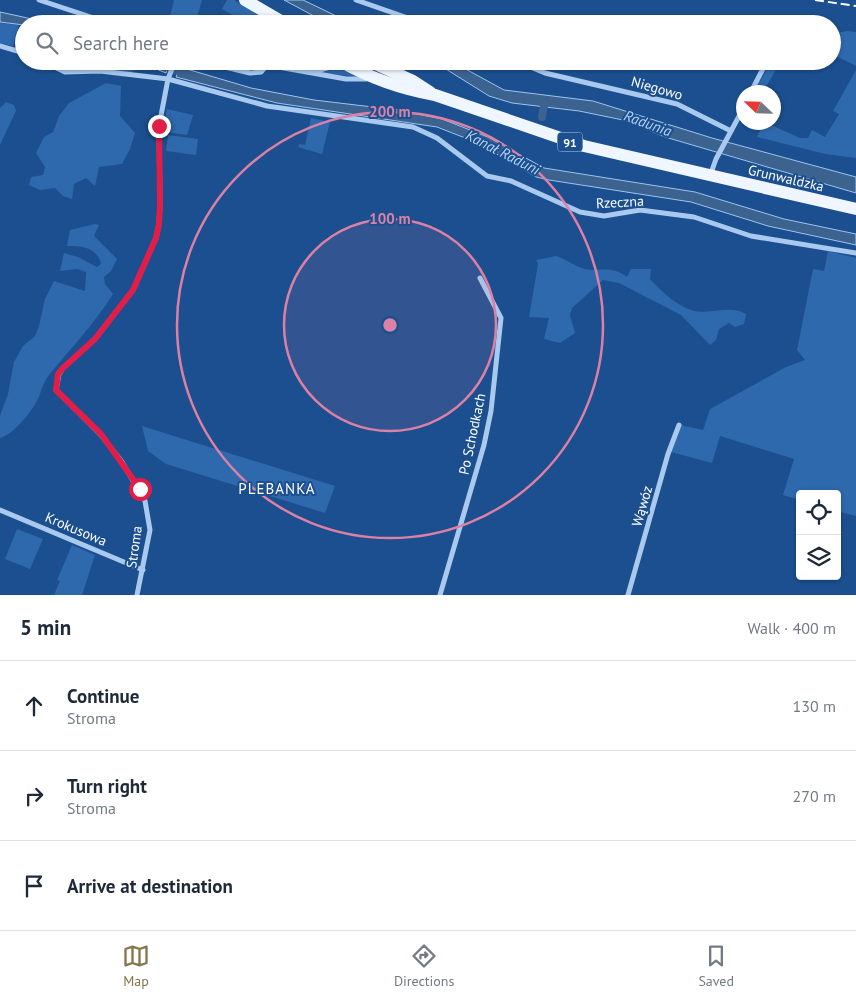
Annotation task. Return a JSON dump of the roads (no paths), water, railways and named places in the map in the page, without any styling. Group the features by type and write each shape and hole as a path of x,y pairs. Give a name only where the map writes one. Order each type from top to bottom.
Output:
{"main road":[{"path":"245,0 272,15"},
{"name":"91","path":"360,70 377,79 410,90 435,95 584,146 710,176"},
{"name":"91","path":"389,70 413,81 435,95"},
{"name":"Grunwaldzka","path":"710,176 856,209"}],"street":[{"path":"38,0 81,15"},
{"path":"356,0 399,15"},
{"path":"0,46 15,50"},
{"name":"Rzeczna","path":"61,70 65,72 100,71 169,77 267,106 402,125 437,138 487,176 511,181 580,212 604,216 640,210 694,218 751,236 856,253"},
{"name":"Stroma","path":"137,595 150,530 145,501 122,462 101,434 56,390 56,381 63,368 95,339 133,290 156,238 160,205 158,133 171,70"},
{"path":"238,70 250,73 261,72 262,70"},
{"path":"301,70 346,79 377,79"},
{"path":"312,72 319,70"},
{"name":"Niegowo","path":"538,70 677,104 730,133"},
{"path":"755,85 762,70"},
{"path":"710,176 716,159 736,122"},
{"name":"Po Schodkach","path":"440,595 484,446 491,411 501,318 480,278"},
{"name":"Wąwóz","path":"628,595 668,454 679,425"},
{"name":"Krokusowa","path":"0,510 143,570"}],"water":[{"path":"284,0 303,0 334,15 312,15"},
{"path":"0,12 15,15 15,24 0,22"},
{"path":"179,70 190,70 251,88 314,100 398,110 442,119 488,137 544,168 695,192 784,219 856,234 856,245 768,226 691,202 536,177 478,143 437,127 277,103 176,77"},
{"name":"Radunia","path":"447,70 467,70 504,90 593,101 712,138 856,177 856,193 665,137 623,120 579,111 512,103 489,96"}],"waterway":[{"name":"Kanał Raduni","path":"176,70 187,74"},
{"path":"542,117 545,100"}],"railway":[{"path":"815,0 856,6"}],"district":[{"name":"PLEBANKA","path":"277,488"}]}
